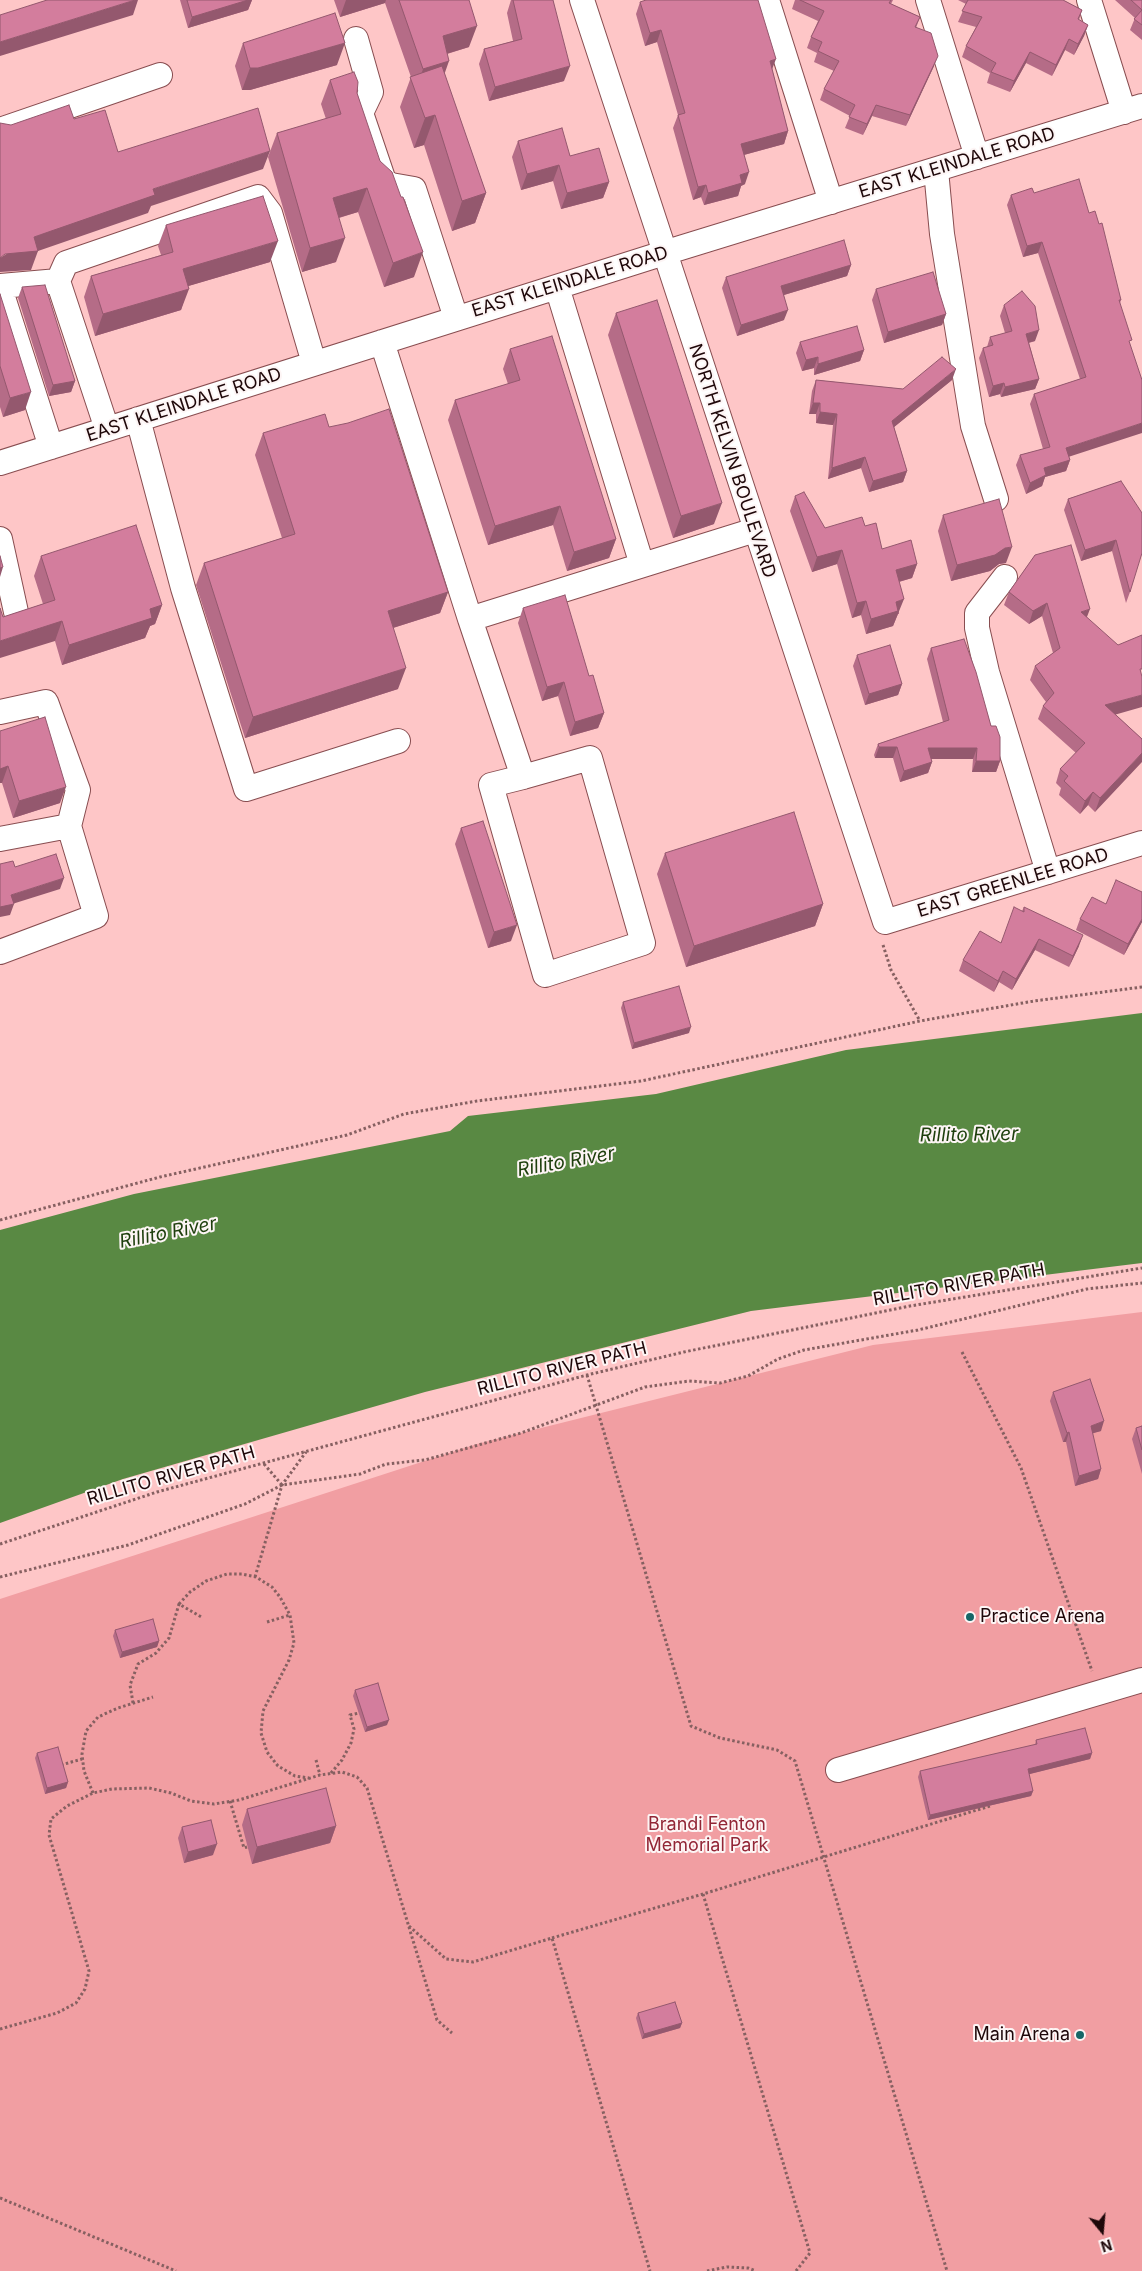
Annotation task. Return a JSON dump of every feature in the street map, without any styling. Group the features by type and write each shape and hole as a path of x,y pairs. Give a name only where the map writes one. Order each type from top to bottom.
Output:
{"street":[{"name":"NORTH KELVIN BOULEVARD","path":"582,0 885,922"},
{"path":"767,0 831,202"},
{"path":"928,0 977,157"},
{"path":"1089,0 1133,109"},
{"path":"356,39 371,92 361,113 384,181 391,185 414,189 456,318"},
{"path":"0,130 160,76"},
{"name":"EAST KLEINDALE ROAD","path":"0,463 664,253 1133,109"},
{"path":"936,170 942,234 973,426 996,500"},
{"path":"107,429 58,281 66,263 258,197 270,213 314,363"},
{"path":"51,447 0,287 58,281"},
{"path":"557,287 642,565"},
{"path":"382,342 470,619 523,777"},
{"path":"138,419 183,588 246,789 398,741"},
{"path":"470,619 755,530"},
{"path":"0,539 16,612"},
{"path":"1005,577 977,613 977,628 987,672 1048,872"},
{"path":"0,712 46,702 78,790 69,826 96,916 0,952"},
{"path":"590,758 643,943 545,975 491,785 523,777 590,758"},
{"path":"0,839 69,826"},
{"name":"EAST GREENLEE ROAD","path":"885,922 1142,843"},
{"path":"838,1770 1142,1680"}],"path":[{"path":"885,922 883,946 891,970 920,1021"},
{"path":"0,1220 160,1177 347,1135 404,1114 477,1101 641,1081 920,1021 1034,1001 1142,987"},
{"name":"RILLITO RIVER PATH","path":"0,1544 157,1492 587,1375 684,1352 910,1306 1142,1268"},
{"path":"0,1577 128,1545 246,1504 282,1485 360,1474 386,1464 425,1460 521,1433 645,1387 689,1382 720,1383 748,1376 778,1359 804,1350 918,1330 1087,1290 1142,1284"},
{"path":"962,1352 1021,1468 1100,1692"},
{"path":"587,1375 691,1726 720,1738 777,1750 795,1761 947,2271"},
{"path":"255,1577 282,1485 307,1451"},
{"path":"264,1464 282,1485"},
{"path":"133,1703 130,1686 138,1664 156,1653 170,1638 180,1604 190,1592 206,1581 227,1574 242,1574 255,1577 272,1587 280,1597 290,1615 294,1642 289,1660 263,1711 261,1732 267,1752 278,1766 295,1776 311,1778"},
{"path":"180,1604 203,1618"},
{"path":"267,1622 290,1615"},
{"path":"93,1793 84,1771 82,1759 86,1731 98,1717 153,1697"},
{"path":"330,1774 342,1760 351,1743 354,1729 350,1715 359,1713"},
{"path":"60,1766 82,1759"},
{"path":"316,1760 320,1775"},
{"path":"0,2029 57,2013 76,2003 84,1989 89,1971 49,1835 51,1819 67,1806 93,1793 112,1789 149,1788 171,1793 190,1801 214,1804 320,1775 342,1772 357,1777 367,1788 437,2020 452,2033"},
{"path":"230,1801 244,1848 247,1847"},
{"path":"408,1926 446,1959 474,1962 990,1806"},
{"path":"703,1894 810,2253 796,2271"},
{"path":"552,1938 650,2271"},
{"path":"0,2198 176,2271"},
{"path":"708,2271 727,2267 748,2268 756,2271"}],"green space":[{"name":"Brandi Fenton Memorial Park","path":"1142,1312 1142,2271 0,2271 0,1599 477,1444 873,1345"}],"water":[{"name":"Rillito River","path":"1142,1013 1142,1263 751,1311 425,1392 123,1479 0,1523 0,1230 134,1194 450,1131 468,1116 656,1094 846,1050"}],"building":[{"path":"47,0 135,0 0,42 0,15"},
{"path":"187,0 248,0 192,17"},
{"path":"399,0 469,0 477,26 443,36 449,61 423,69"},
{"path":"513,0 553,0 570,66 495,87 484,49 522,39"},
{"path":"646,0 758,0 776,59 770,61 788,131 741,144 749,172 740,175 742,183 708,193 706,185 698,187 678,115 685,113 661,30 650,33 640,2"},
{"path":"800,0 891,0 889,3 920,17 915,27 931,33 938,56 910,115 876,105 867,124 849,117 855,105 824,89 839,61 818,51 822,42 811,37 824,11"},
{"path":"968,0 1063,0 1082,10 1078,19 1088,25 1078,44 1069,39 1056,65 1030,52 1014,81 991,72 996,63 966,46 982,17 962,11"},
{"path":"1131,0 1142,0 1142,10"},
{"path":"1142,10 1142,25 1134,19"},
{"path":"335,13 345,43 258,68 250,68 243,43"},
{"path":"442,66 486,193 462,201 435,115 425,118 410,77"},
{"path":"354,72 358,82 357,93 380,161 392,172 423,252 393,263 367,188 333,198 345,238 310,248 277,133 341,114 330,80"},
{"path":"69,105 74,119 105,110 118,152 258,108 270,151 153,189 155,195 34,237 38,251 5,254 0,258 0,123 11,125"},
{"path":"562,128 570,156 599,148 609,182 567,193 559,165 527,174 518,141"},
{"path":"1079,179 1089,213 1095,211 1099,224 1102,223 1121,300 1119,300 1132,340 1129,341 1142,380 1142,423 1066,448 1070,460 1044,468 1046,475 1030,483 1020,455 1050,447 1034,394 1086,377 1042,242 1027,246 1011,195 1032,188 1034,193"},
{"path":"263,196 278,241 183,269 189,289 103,314 91,276 173,252 166,225"},
{"path":"844,240 851,265 781,286 788,310 741,325 726,277"},
{"path":"933,272 946,314 888,332 876,289"},
{"path":"45,285 75,381 53,385 22,287"},
{"path":"1022,291 1035,306 1039,330 1026,334 1039,379 1005,387 1004,383 993,386 983,348 993,345 990,337 1012,331 1004,305"},
{"path":"0,294 31,392 10,398 0,366"},
{"path":"657,300 722,503 681,516 616,313"},
{"path":"857,326 864,350 818,364 818,357 806,360 800,342"},
{"path":"552,336 616,539 574,552 560,506 495,526 455,400 520,380 510,349"},
{"path":"942,357 956,369 892,421 907,471 873,481 865,457 832,468 837,414 820,412 820,403 813,403 816,380 903,389"},
{"path":"389,409 448,592 388,611 406,668 253,717 204,563 295,534 263,433 325,414 329,427 348,423"},
{"path":"1121,481 1142,513 1142,553 1130,592 1116,540 1085,550 1068,499"},
{"path":"804,492 825,528 862,517 865,526 876,523 882,549 911,540 917,564 896,570 904,599 896,602 898,611 871,619 866,601 857,603 842,550 817,557 795,496"},
{"path":"999,499 1012,547 1005,548 995,555 957,565 943,515"},
{"path":"136,525 162,605 150,609 152,618 69,645 62,621 0,641 0,608 3,617 55,600 41,556"},
{"path":"1071,545 1090,609 1081,612 1118,645 1142,635 1142,669 1140,669 1142,695 1105,705 1142,739 1142,753 1100,798 1093,792 1085,801 1064,781 1068,776 1060,769 1085,743 1043,706 1054,693 1035,666 1060,648 1047,603 1033,611 1009,592 1035,555"},
{"path":"0,556 3,567 0,568"},
{"path":"565,595 589,676 593,675 604,713 575,722 564,682 547,687 523,608"},
{"path":"964,639 976,672 991,726 996,726 1000,737 1000,761 976,761 977,748 928,748 932,762 904,771 897,747 879,747 878,744 949,720 931,648"},
{"path":"890,645 902,684 869,694 857,655"},
{"path":"45,717 66,787 19,801 8,766 0,769 0,731"},
{"path":"794,812 823,904 694,946 665,853"},
{"path":"483,821 517,925 494,932 461,828"},
{"path":"56,854 64,878 11,895 14,904 0,907 0,864 13,861 15,867"},
{"path":"1116,880 1142,892 1142,919 1128,944 1080,919 1092,897 1106,904"},
{"path":"1014,907 1024,912 1024,907 1083,935 1073,956 1039,939 1016,979 1003,971 998,981 963,960 980,931 1001,943"},
{"path":"679,986 691,1027 634,1043 623,1002"},
{"path":"1090,1379 1104,1421 1091,1426 1101,1469 1079,1476 1069,1432 1067,1433 1053,1392"},
{"path":"1142,1426 1142,1450 1136,1428"},
{"path":"153,1619 159,1641 122,1652 115,1630"},
{"path":"378,1683 389,1720 367,1727 355,1690"},
{"path":"1085,1728 1092,1753 1028,1769 1033,1791 930,1815 920,1771 1037,1744 1036,1740"},
{"path":"58,1747 68,1782 47,1788 37,1753"},
{"path":"326,1788 336,1826 257,1847 247,1809"},
{"path":"211,1820 217,1844 188,1852 182,1827"},
{"path":"675,2002 682,2023 644,2034 638,2013"}],"place":[{"name":"Practice Arena","path":"970,1617"},
{"name":"Main Arena","path":"1080,2035"}]}
